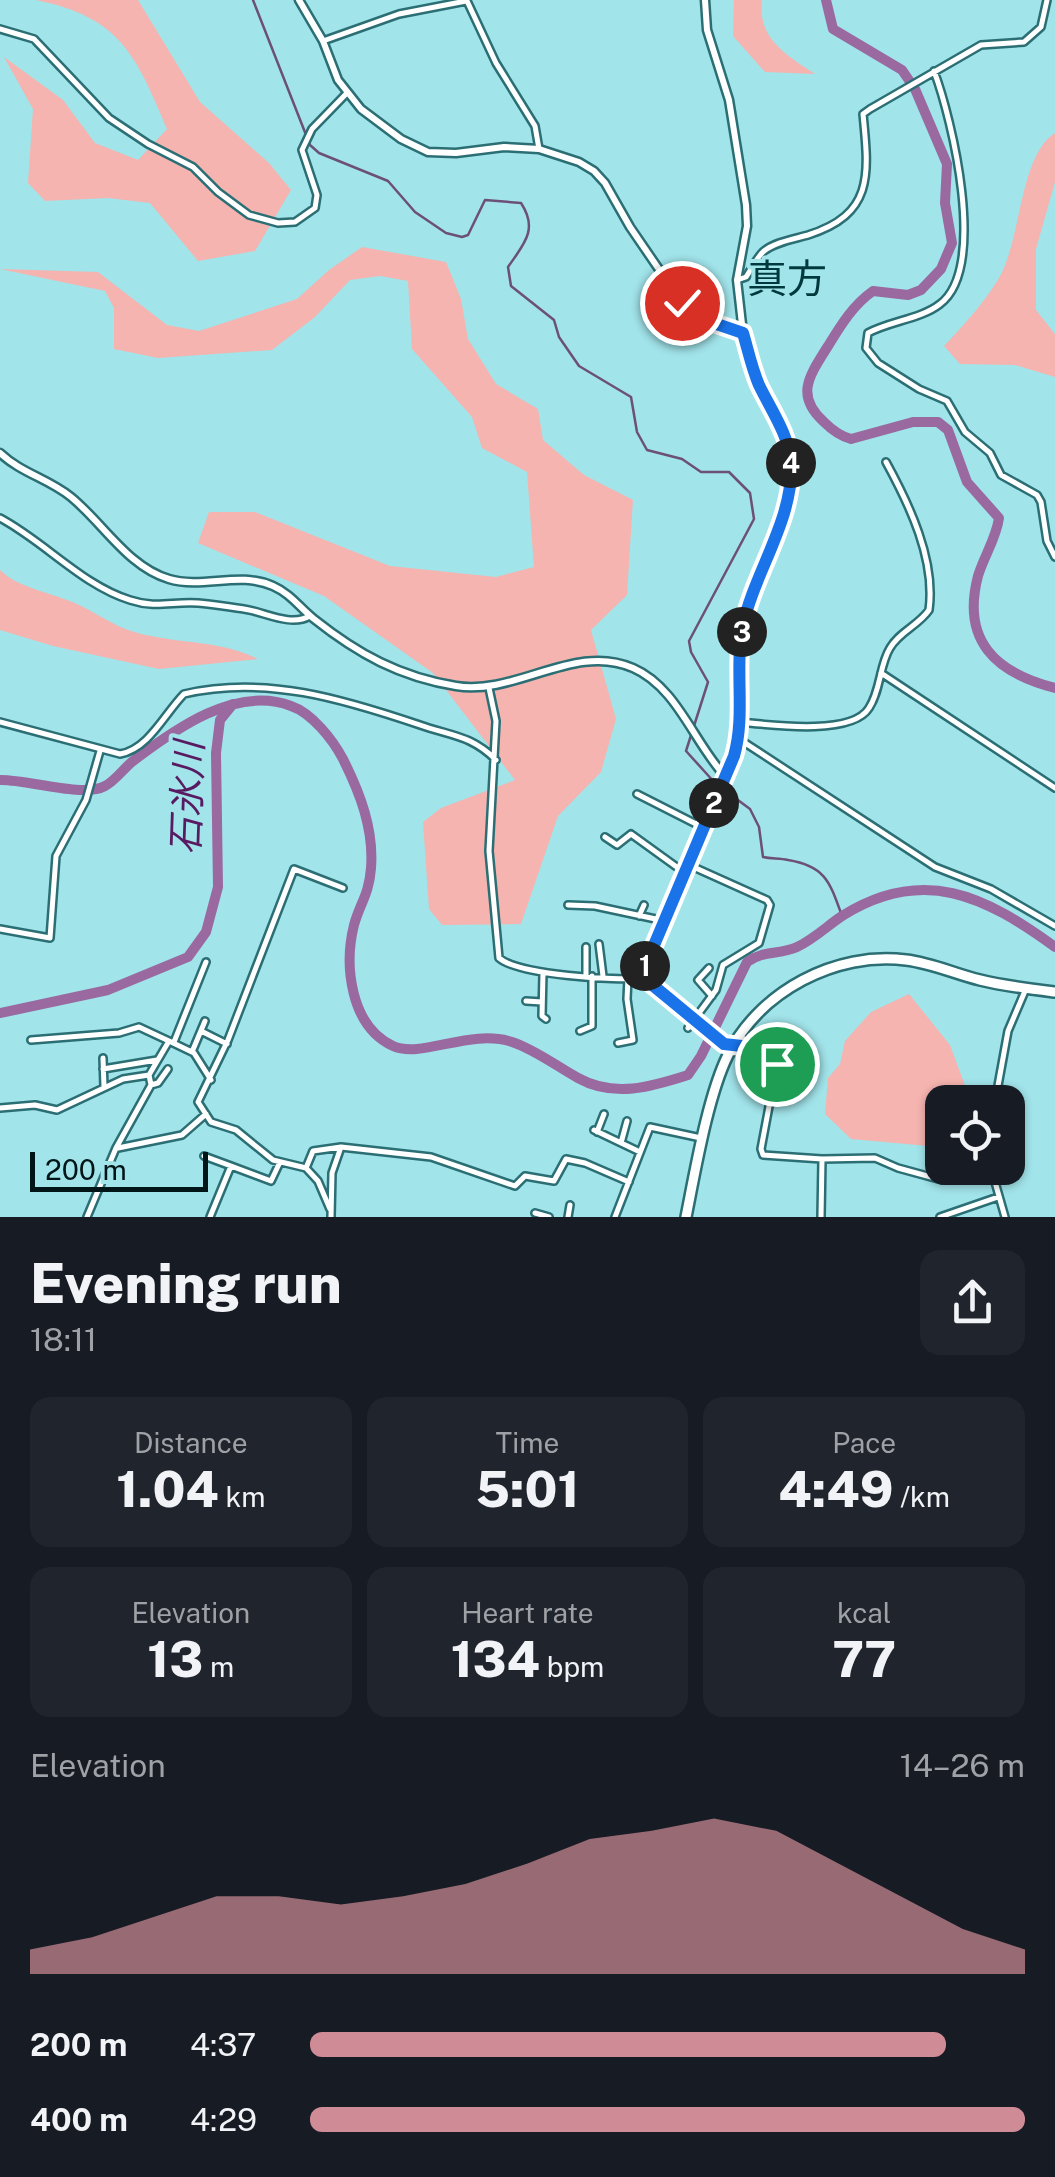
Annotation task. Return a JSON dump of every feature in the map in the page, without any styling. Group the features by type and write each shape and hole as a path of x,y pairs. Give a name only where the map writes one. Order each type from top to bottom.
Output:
{"highway":[{"path":"686,1217 728,1045 781,994 848,963 906,960 984,981 1052,991"}],"main road":[{"path":"298,0 323,41 346,94 400,139 428,152 456,153 488,147 540,149 594,171 682,303 699,318 743,333"},
{"path":"705,0 707,30 729,100 746,206 747,226 736,280 743,333 757,380 786,438 791,468 779,525 755,582 742,627 739,739 644,969 644,978 728,1045"},
{"path":"0,453 16,467 69,495 141,565 164,578 186,584 243,579 269,584 292,595 310,616 368,658 395,672 458,686 489,688 588,660 629,666 664,690 707,757 725,776"}],"street":[{"path":"323,41 399,14 468,0 496,63 535,126 540,149"},
{"path":"736,280 746,277 764,251 830,228 851,214 860,202 863,186 864,114 981,45 1024,42 1041,27 1047,0"},
{"path":"0,29 34,39 82,92 124,130 192,167 238,209 278,223 294,222 317,204 302,150 312,129 346,94"},
{"path":"932,72 958,156 962,200 960,274 953,291 938,306 872,331 865,338 866,348 878,363 918,389 947,401 965,432 990,453 1002,475 1037,496 1047,541 1055,556"},
{"path":"741,722 830,725 858,719 869,709 891,646 924,617 930,606 915,519 886,462"},
{"path":"0,518 100,586 133,602 162,607 195,602 288,620 305,620 310,616"},
{"path":"881,672 1055,788"},
{"path":"0,722 100,751 131,752 184,694 226,688 265,689 340,698 468,738 496,760"},
{"path":"489,688 496,721 489,851 499,958 507,964 543,973 644,978"},
{"path":"739,739 935,868 1002,894 1055,926"},
{"path":"0,929 50,938 56,856 86,800 100,751"},
{"path":"637,794 704,828"},
{"path":"605,837 618,846 631,834 687,869 770,904 759,943 723,965 712,996 688,1028"},
{"path":"330,1213 318,1181 306,1168 280,1162 252,1146 236,1130 216,1125 198,1102 226,1044 294,869 343,888"},
{"path":"568,905 596,906 665,921"},
{"path":"639,916 644,906"},
{"path":"599,944 602,976"},
{"path":"580,1031 592,1026 586,947"},
{"path":"87,1217 116,1148 151,1085 150,1075 157,1060 172,1042 206,962"},
{"path":"709,968 698,980 712,996"},
{"path":"543,973 542,1016 546,1019"},
{"path":"618,1042 633,1040 626,999 628,978"},
{"path":"998,1085 1008,1031 1026,988"},
{"path":"526,1000 542,1002"},
{"path":"192,1052 205,1022"},
{"path":"32,1040 118,1033 139,1027 192,1052 211,1080"},
{"path":"201,1031 226,1044"},
{"path":"728,1045 742,1046 774,1059 777,1064 762,1155 875,1158 925,1175"},
{"path":"102,1058 104,1087"},
{"path":"103,1069 157,1060"},
{"path":"151,1085 158,1083 168,1069"},
{"path":"0,1108 35,1105 57,1110 123,1079 150,1075"},
{"path":"116,1148 182,1135 206,1114"},
{"path":"604,1114 596,1131 640,1152"},
{"path":"621,1143 627,1121"},
{"path":"615,1217 650,1126 704,1139"},
{"path":"306,1168 313,1151 340,1147 432,1157 515,1186 526,1176 554,1181 566,1159 629,1182"},
{"path":"330,1213 332,1173 340,1147"},
{"path":"204,1156 270,1181 280,1162"},
{"path":"821,1217 822,1159"},
{"path":"210,1217 231,1166"},
{"path":"995,1185 1005,1217"},
{"path":"940,1217 998,1197"},
{"path":"568,1217 570,1205"},
{"path":"535,1213 549,1217"}],"shaded area":[{"path":"36,0 138,0 200,102 269,163 291,190 255,251 198,261 150,203 108,198 45,201 28,183 33,109 4,57 63,100 95,143 138,160 167,129 145,80 121,43 88,17"},
{"path":"734,0 762,0 769,36 815,74 765,72 733,36"},
{"path":"1055,133 1055,182 1036,249 1036,310 1055,334 1055,377 1015,365 960,364 944,346 999,278 1034,160"},
{"path":"362,247 446,262 461,299 468,339 496,384 538,409 543,440 584,475 633,500 627,595 591,630 616,719 601,772 558,816 521,924 442,925 429,909 423,822 441,808 515,780 433,673 324,596 198,543 209,512 255,512 390,566 496,577 534,567 527,472 482,448 472,417 412,349 408,281 380,276 350,280 315,317 272,350 158,358 114,349 114,308 105,291 0,269 98,272 167,325 199,331 297,299"},
{"path":"0,570 22,584 72,602 128,630 226,648 258,659 159,669 0,630"},
{"path":"909,994 950,1045 965,1085 925,1085 925,1146 851,1139 825,1114 828,1078 840,1064 845,1041 871,1012"}],"waterway":[{"path":"253,0 310,145 319,153 388,181 415,212 446,233 468,235 485,200 521,203 529,229 508,267 511,286 554,320 559,337 579,366 631,397 637,432 647,450 682,459 701,472 729,472 750,493 754,519 689,641 708,682 686,751 715,783 750,809 759,827 763,857 801,863 819,872 830,885 842,916"},
{"path":"826,0 833,29 902,70 915,89 947,164 945,203 952,243 941,269 921,290 908,295 873,291 853,309 811,376 809,403 830,428 851,439 913,422 938,422 948,430 967,482 999,518 974,599 979,636 1000,663 1034,682 1055,688"},
{"name":"石氷川","path":"0,780 95,789 109,784 133,761 207,714 249,701 270,701 299,710 321,728 339,752 368,825 370,877 354,925 350,958 354,993 367,1024 379,1037 405,1049 480,1039 512,1042 578,1078 605,1088 646,1086 688,1075 747,962 797,947 842,916 900,892 927,890 978,901 1004,913 1055,947"},
{"name":"石氷川","path":"0,1013 108,990 188,957 206,932 218,887 216,753 220,720 233,704"}],"district":[{"name":"真方","path":"787,278"}],"route":[{"path":"682,303 699,318 743,333 757,380 786,438 791,468 779,525 755,582 742,627 740,737 644,969 644,978 724,1044 742,1046 774,1059 777,1064"}]}
